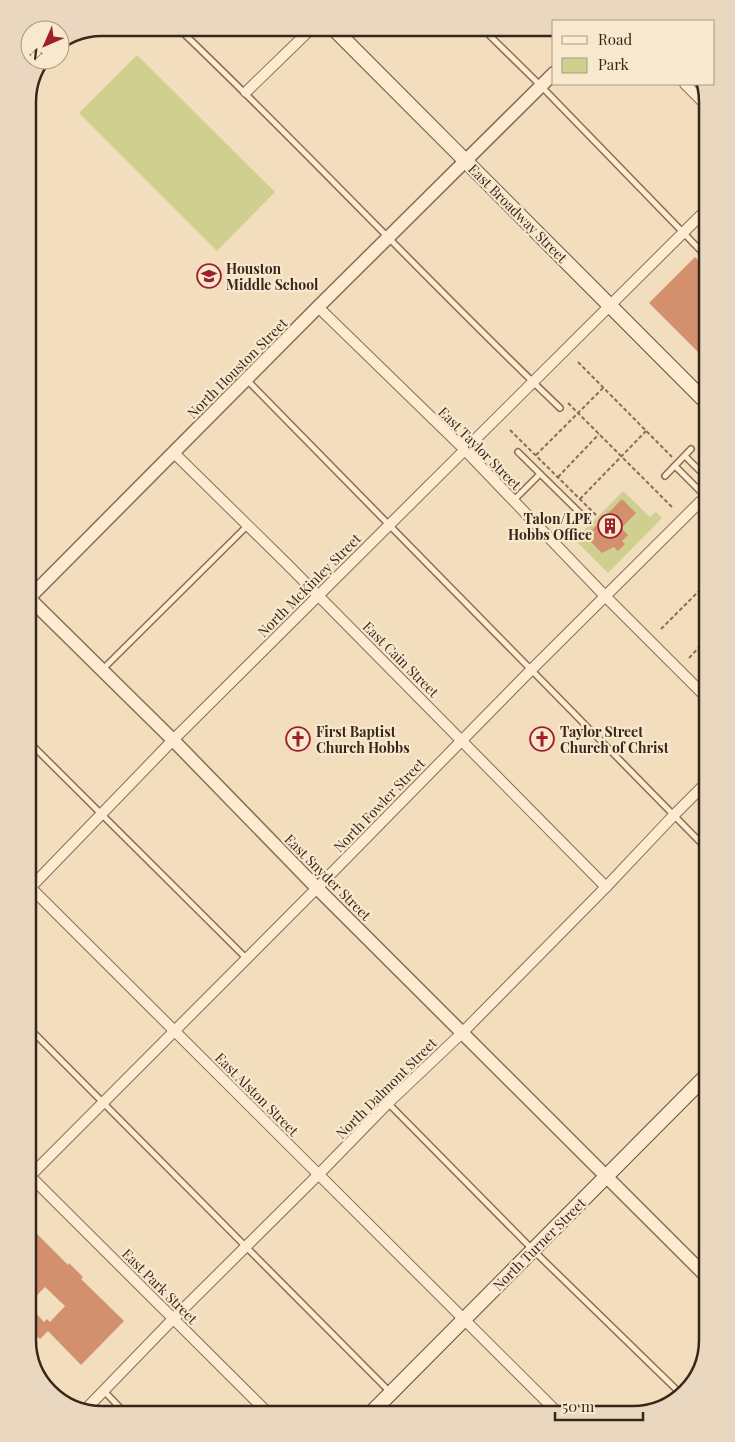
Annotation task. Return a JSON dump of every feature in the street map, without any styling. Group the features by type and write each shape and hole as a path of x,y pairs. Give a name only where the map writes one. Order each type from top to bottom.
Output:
{"main road":[{"name":"East Broadway Street","path":"341,36 699,395"},
{"name":"North Turner Street","path":"378,1406 699,1083"}],"street":[{"path":"246,92 304,36"},
{"name":"North Houston Street","path":"36,592 246,379 552,75"},
{"path":"686,85 698,97"},
{"name":"North McKinley Street","path":"36,883 172,740 699,215"},
{"name":"East Taylor Street","path":"318,307 464,449 605,596 699,690"},
{"name":"East Cain Street","path":"174,452 606,887"},
{"name":"North Fowler Street","path":"36,1170 699,501"},
{"name":"East Snyder Street","path":"36,604 317,888 699,1269"},
{"name":"North Dalmont Street","path":"91,1404 388,1103 462,1033 699,790"},
{"name":"East Alston Street","path":"36,893 551,1406"},
{"name":"East Park Street","path":"36,1182 261,1406"}],"lane":[{"path":"186,36 246,92 388,238 560,408"},
{"path":"490,36 699,249"},
{"path":"246,379 699,841"},
{"path":"665,476 691,449"},
{"path":"518,452 585,518"},
{"path":"684,456 699,470"},
{"path":"675,466 699,491"},
{"path":"513,500 540,474"},
{"path":"102,670 248,525"},
{"path":"36,749 246,958"},
{"path":"36,1035 391,1393"},
{"path":"388,1103 533,1250 676,1389"},
{"path":"103,1391 118,1406"}],"path":[{"path":"578,362 673,458"},
{"path":"536,455 603,387"},
{"path":"566,401 672,507"},
{"path":"510,430 598,516"},
{"path":"580,499 646,431"},
{"path":"558,477 599,434"},
{"path":"661,629 699,591"},
{"path":"689,658 699,647"}],"green space":[{"path":"137,55 275,192 217,251 79,113"},
{"path":"623,491 650,517 656,512 662,518 608,573 575,540"}],"building":[{"path":"695,257 699,261 699,351 698,352 649,303"},
{"name":"Talon/LPE Hobbs Office","path":"622,499 636,513 621,528 628,535 622,541 625,544 618,551 614,547 602,553 588,539 595,532 592,530"},
{"path":"36,1233 83,1277 81,1279 124,1321 81,1365 48,1331 40,1339 38,1337 36,1339 36,1313 44,1322 47,1319 50,1322 65,1306 45,1287 36,1296"}],"place":[{"name":"Houston Middle School","path":"209,276"},
{"name":"Talon/LPE Hobbs Office","path":"610,526"},
{"name":"First Baptist Church Hobbs","path":"298,739"},
{"name":"Taylor Street Church of Christ","path":"542,739"}]}
